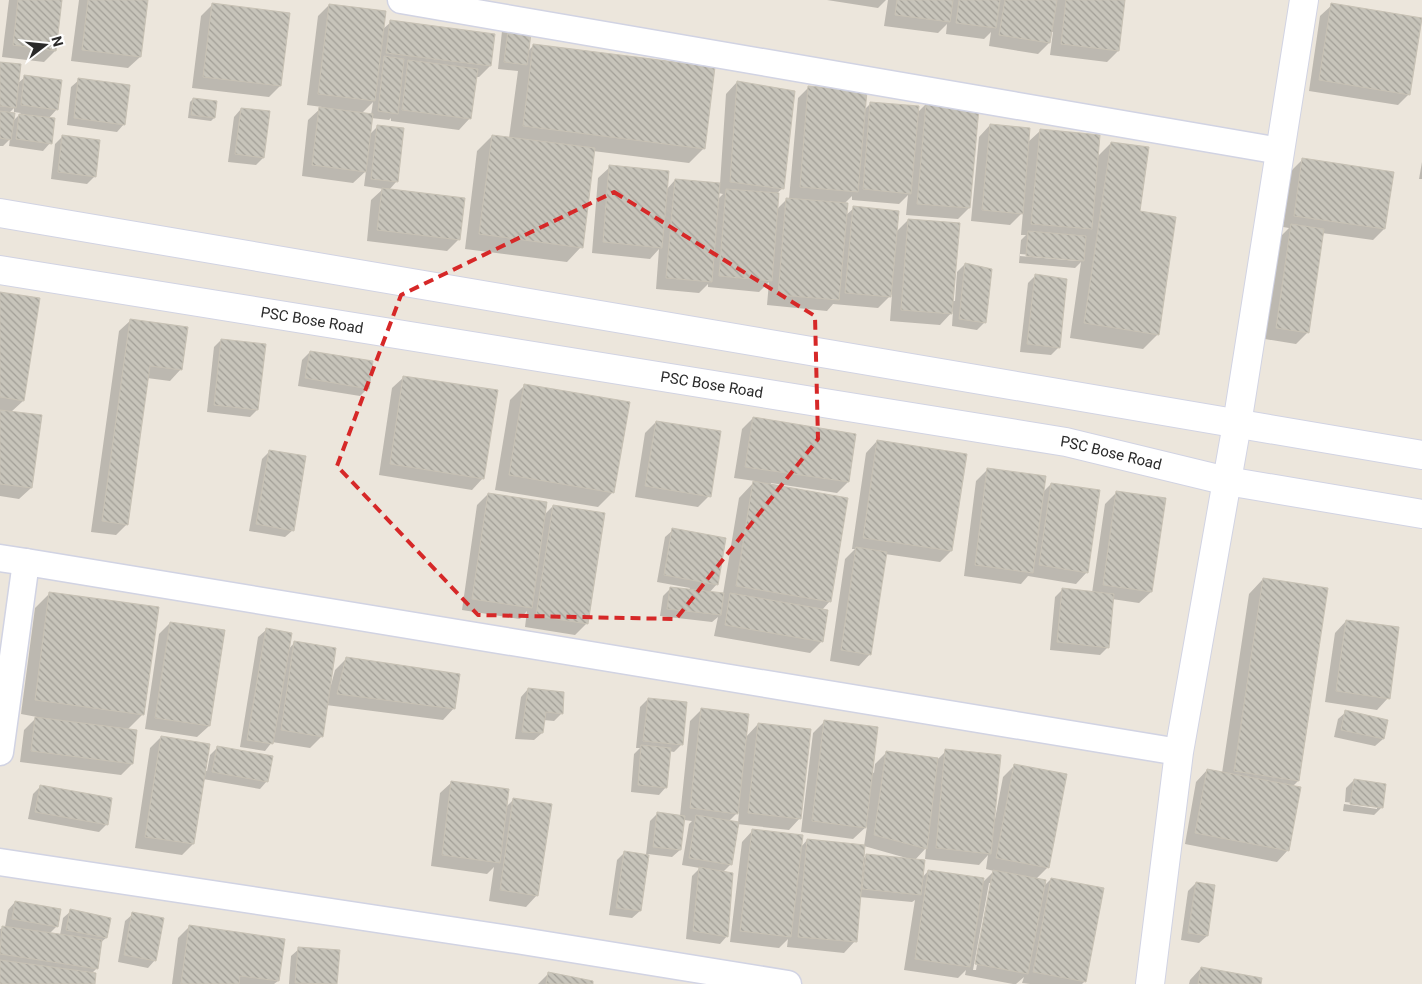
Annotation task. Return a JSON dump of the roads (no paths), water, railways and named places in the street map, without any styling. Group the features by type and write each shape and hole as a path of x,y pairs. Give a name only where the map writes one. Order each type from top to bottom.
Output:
{"street":[{"path":"401,0 1280,151"},
{"path":"1150,984 1179,752 1237,424 1304,0"},
{"path":"0,213 1422,455"},
{"name":"PSC Bose Road","path":"0,270 1066,442 1226,481 1422,514"},
{"path":"0,558 1179,752"},
{"path":"0,752 26,562"},
{"path":"0,862 516,940 788,984"}]}
